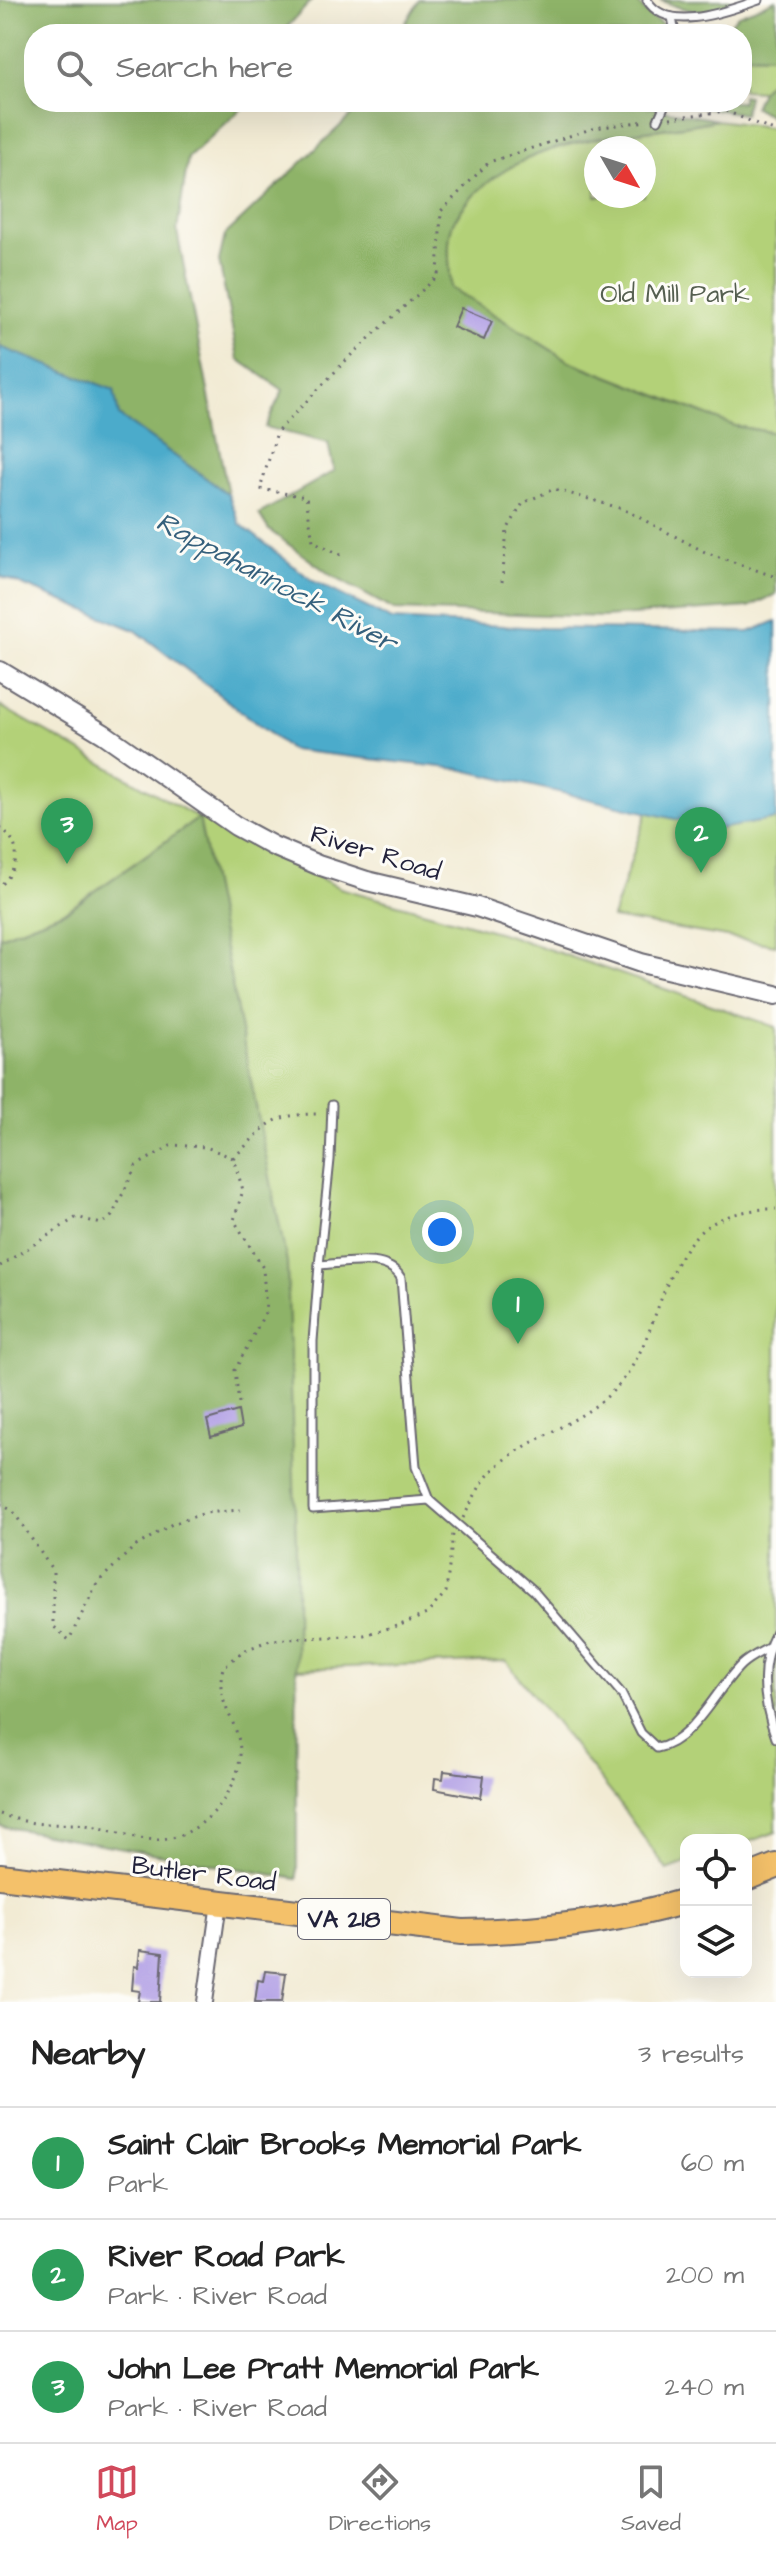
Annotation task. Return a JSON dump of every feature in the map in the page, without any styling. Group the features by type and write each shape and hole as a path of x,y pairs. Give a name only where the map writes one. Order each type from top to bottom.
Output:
{"main road":[{"path":"752,1876 776,1866"},
{"name":"Butler Road","path":"0,1876 431,1929 478,1932 584,1925 680,1903"}],"street":[{"name":"River Road","path":"0,671 104,734 236,826 318,865 367,881 477,907 641,963 776,995"},
{"path":"205,2002 219,1903"}],"lane":[{"path":"647,0 665,16 672,17 713,16 759,0"},
{"path":"672,17 673,24"},
{"path":"658,120 662,112"},
{"path":"332,1105 313,1341 313,1509 429,1500"},
{"path":"319,1265 383,1263 397,1270 401,1278 416,1467 429,1500 533,1590 621,1693 641,1733 657,1748 670,1746 684,1735 742,1663 768,1648"},
{"path":"776,1632 768,1648 763,1692 776,1738"}],"path":[{"path":"341,555 313,541 306,497 260,489 277,432 353,353 438,276 441,211 489,162 594,128 718,112"},
{"path":"728,112 776,132"},
{"path":"502,582 507,530 523,503 554,489 623,509 705,552 776,577"},
{"path":"0,827 9,833 14,842 17,858 14,871 0,886"},
{"path":"233,1158 272,1120 294,1114 332,1114"},
{"path":"0,1266 77,1217 101,1224 112,1216 136,1166 172,1145 206,1147 233,1158"},
{"path":"233,1158 243,1190 234,1220 263,1268 266,1311 235,1370 239,1403"},
{"path":"0,1814 45,1824 84,1824 157,1840 183,1835 201,1823 233,1786 239,1768 237,1733 219,1692 223,1668 243,1651 270,1640 364,1635 427,1614 446,1592 449,1548 458,1525 477,1491 499,1465 591,1410 622,1380 652,1329 671,1274 682,1253 699,1233 719,1220 748,1211 776,1209"},
{"path":"0,1504 13,1511 53,1571 53,1626 69,1640 97,1583 133,1548 172,1524 205,1513 240,1510"}],"green space":[{"path":"0,0 312,0 290,24 24,24 24,112 238,112 188,158 177,231 228,494 119,416 0,347"},
{"path":"419,0 636,0 646,13 661,24 405,24"},
{"path":"660,0 749,0 724,8 695,11"},
{"path":"776,0 776,56 752,55 752,24 730,24 738,15"},
{"path":"752,55 776,56 776,75 762,91 752,90"},
{"path":"776,75 776,119 754,107 761,91"},
{"path":"355,112 675,112 717,120 614,136 584,136 584,141 525,160 498,175 473,196 453,222 449,249 451,288 569,361 735,426 776,433 776,594 749,607 603,617 394,610 332,576 269,530 259,514 334,471 328,443 265,427 283,390 238,359 219,261 225,235"},
{"name":"Old Mill Park","path":"717,120 776,128 776,433 735,426 569,361 451,288 449,249 453,222 473,196 498,175 525,160 584,141 584,208 656,208 656,136 614,136"},
{"path":"0,706 199,818 68,910 0,937"},
{"path":"647,812 718,829 776,819 776,945 612,918"},
{"path":"199,818 340,888 501,933 776,1027 776,1832 752,1841 752,1834 680,1834 680,1865 667,1870 616,1799 506,1661 296,1669"},
{"path":"199,818 287,1263 296,1542 297,1879 0,1826 0,937 68,910"}],"water":[{"name":"Rappahannock River","path":"0,347 114,390 119,416 228,494 240,524 313,581 392,620 543,628 749,632 776,621 776,819 718,829 459,769 291,750 135,630 0,576"}],"building":[{"path":"461,308 492,321 484,340 453,327"},
{"path":"238,1411 241,1428 211,1437 207,1420"},
{"path":"444,1771 484,1776 481,1798 434,1789 435,1778 443,1779"},
{"path":"140,1950 163,1953 160,2002 138,2002 140,1991 132,1990 134,1966 138,1967"},
{"path":"265,1971 286,1973 282,2002 255,2002 258,1980 263,1981"}],"place":[{"name":"John Lee Pratt Memorial Park","path":"67,864"},
{"name":"River Road Park","path":"701,873"},
{"name":"Saint Clair Brooks Memorial Park","path":"518,1344"}]}
